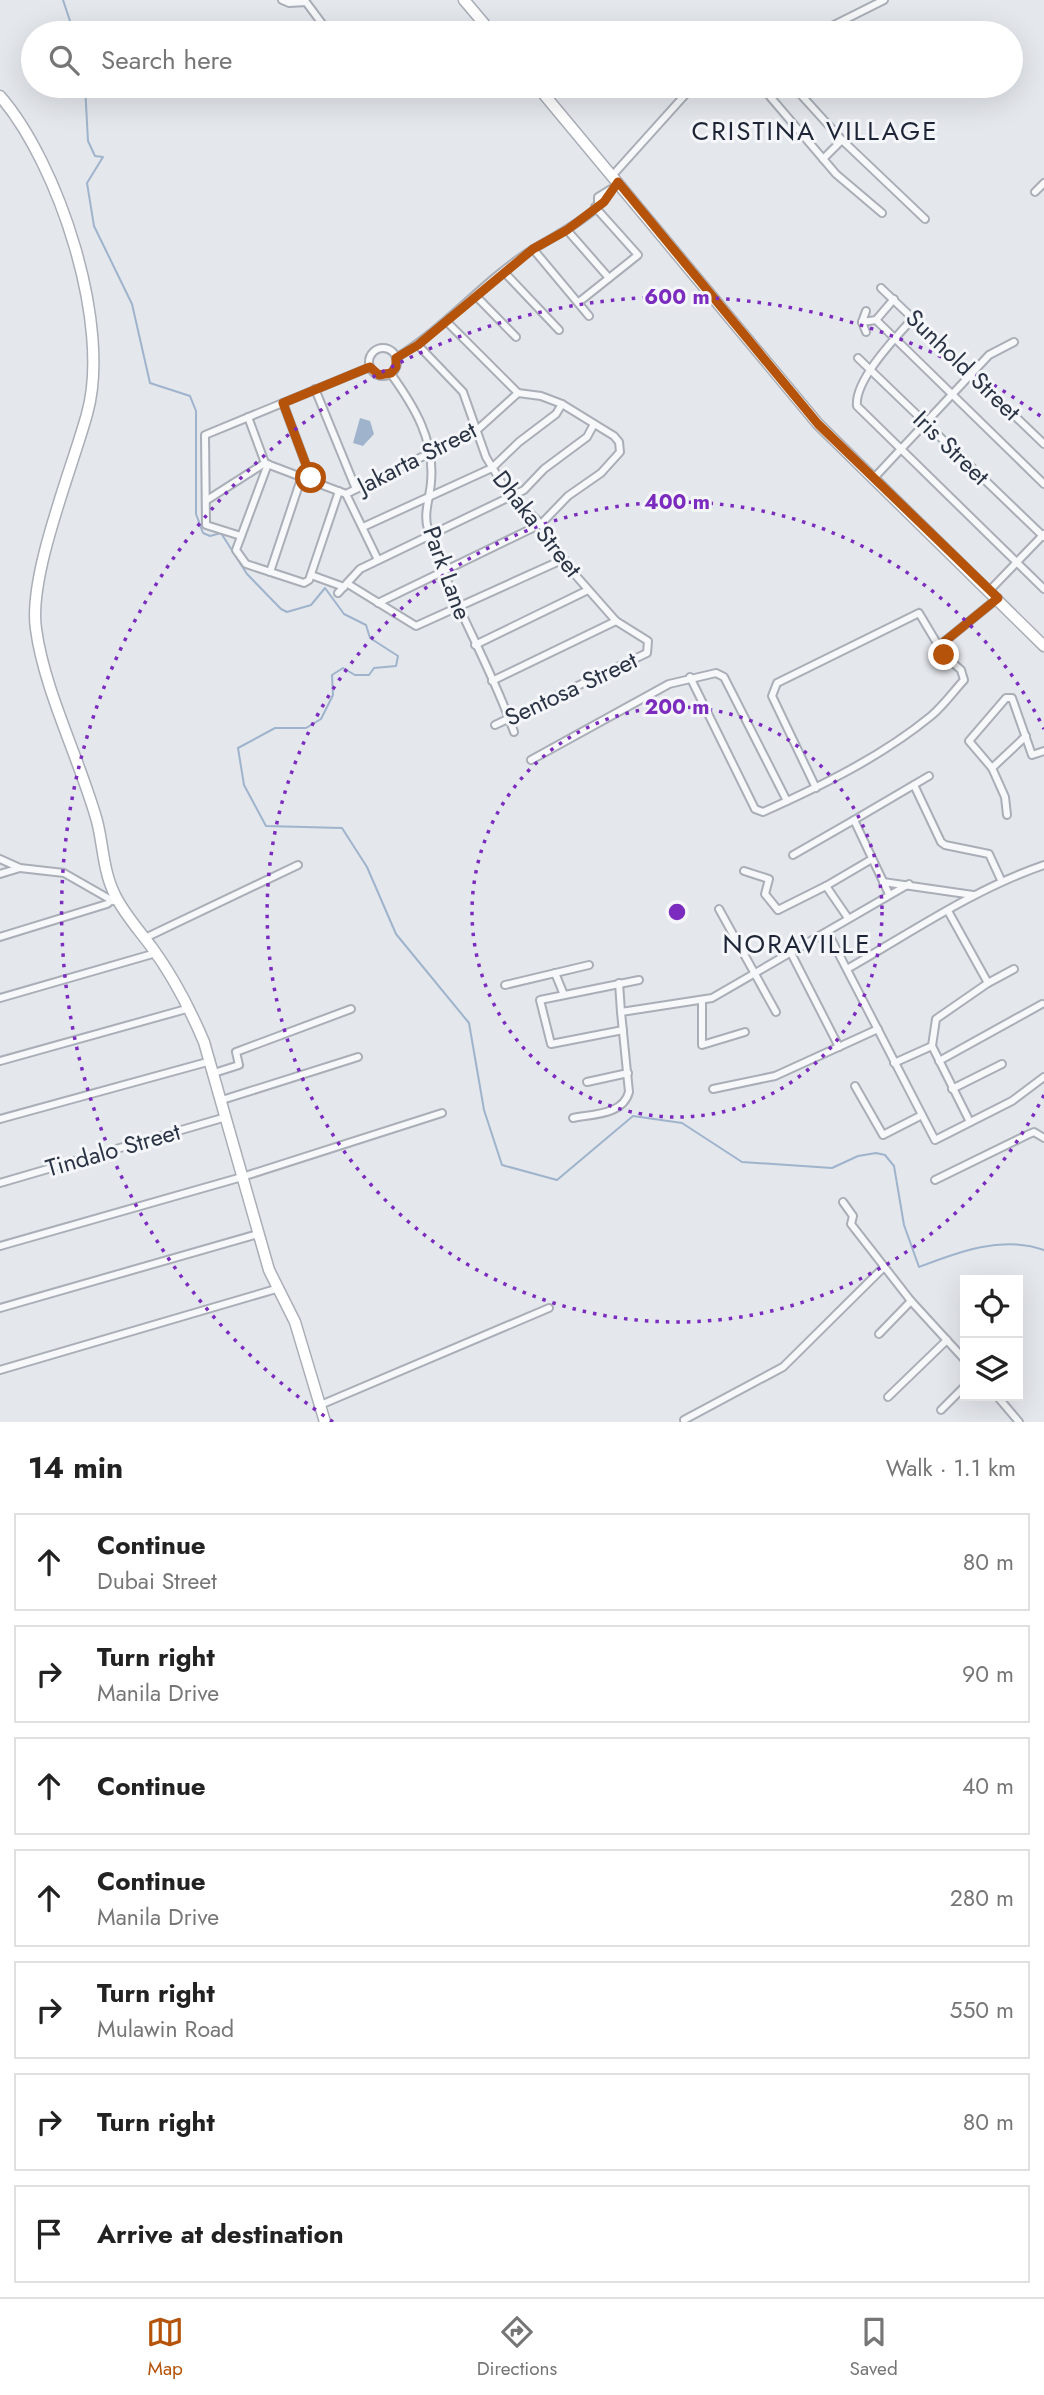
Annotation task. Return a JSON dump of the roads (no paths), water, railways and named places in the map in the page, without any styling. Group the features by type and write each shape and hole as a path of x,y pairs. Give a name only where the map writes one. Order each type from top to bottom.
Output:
{"street":[{"path":"282,0 289,3 306,2 320,21"},
{"path":"464,0 482,21"},
{"path":"842,21 884,0"},
{"path":"0,96 24,132 51,182 67,222 90,314 95,370 88,411 49,541 34,611 41,653 97,822 115,899 156,953 190,1007 211,1061 258,1234 276,1289 295,1322 318,1406 325,1422"},
{"path":"547,98 818,424 1044,646"},
{"path":"396,358 418,345 533,249 567,230 608,197 615,179 683,98"},
{"path":"771,98 824,159 882,213"},
{"path":"804,98 842,141 926,219"},
{"path":"824,159 842,141"},
{"path":"1035,192 1044,183"},
{"path":"579,302 638,255 596,206"},
{"path":"567,230 609,278"},
{"path":"533,249 589,316"},
{"path":"504,272 559,330"},
{"name":"Sunhold Street","path":"881,288 1044,444"},
{"path":"476,296 516,337"},
{"path":"862,322 876,320 894,299"},
{"path":"866,311 862,322 866,332"},
{"path":"914,317 870,370 856,400 857,406 1044,589"},
{"path":"876,320 893,340 1044,484"},
{"path":"379,603 541,524 569,496 615,461 620,452 619,442 614,436 562,404 541,396 518,393 446,321"},
{"path":"873,478 989,355 1014,342"},
{"name":"Dhaka Street","path":"418,345 463,392 492,468 513,496 541,524 588,590 616,621 648,641 647,653"},
{"path":"379,349 391,351 396,358 396,367 391,373 379,375 370,367 370,358 379,349"},
{"name":"Iris Street","path":"858,358 1044,536"},
{"path":"242,536 206,525 205,435 370,367"},
{"name":"Park Lane","path":"391,373 417,412 430,454 426,508 430,536 457,607 514,732"},
{"path":"315,389 356,489"},
{"name":"Jakarta Street","path":"267,464 343,492 356,489 477,429 518,393"},
{"path":"283,403 311,478"},
{"path":"363,527 492,468 519,442 556,414 562,404"},
{"path":"248,417 267,464 236,550 246,564 304,583 311,575 343,492"},
{"path":"338,593 360,569 513,496 575,447 594,424"},
{"path":"207,500 267,464"},
{"path":"270,572 302,476"},
{"name":"Jakarta Street","path":"343,492 378,560"},
{"path":"939,646 994,594 1017,563 1044,536"},
{"path":"311,575 346,586 415,626 564,559"},
{"path":"475,645 588,590"},
{"path":"690,677 755,809 763,812 832,781 918,725 933,714 964,680 961,670 939,646 919,613 778,683 772,696 816,788"},
{"path":"492,681 616,621"},
{"name":"Sentosa Street","path":"495,725 647,653"},
{"path":"531,760 669,684 716,673 724,677 787,801"},
{"path":"1007,815 1005,797 992,768 969,741 1006,698 1012,698 1032,755 1044,751"},
{"path":"992,768 1026,736"},
{"path":"793,855 929,776"},
{"path":"915,785 942,842 945,845 989,854 1001,880"},
{"path":"855,820 888,894"},
{"path":"0,859 20,868 64,873 115,899"},
{"path":"744,871 769,879 765,894 778,910 872,859"},
{"path":"145,938 298,865"},
{"path":"847,969 1001,880 1044,865"},
{"path":"0,874 20,868"},
{"path":"883,882 973,895"},
{"path":"621,1012 702,1002 792,955 848,918 909,884"},
{"path":"826,886 848,918"},
{"path":"0,937 115,899"},
{"path":"719,909 776,1012"},
{"path":"948,911 988,983"},
{"path":"828,933 935,1140 1012,1101 1044,1079"},
{"path":"0,998 156,953"},
{"path":"792,955 839,1047"},
{"path":"505,985 589,965"},
{"path":"970,1122 932,1046 936,1018 1014,969"},
{"path":"555,974 564,995"},
{"path":"623,1030 551,1044 540,1000 639,980"},
{"path":"573,1118 610,1112 622,1106 629,1092 619,984"},
{"path":"702,1002 702,1053"},
{"path":"939,1061 1042,1004"},
{"path":"0,1061 190,1007"},
{"path":"214,1073 239,1065 236,1052 351,1009"},
{"path":"713,1089 775,1076 878,1029"},
{"path":"702,1045 745,1032"},
{"path":"894,1063 932,1046"},
{"path":"222,1100 358,1057"},
{"path":"0,1119 211,1061"},
{"path":"953,1089 1002,1064"},
{"path":"587,1082 628,1073"},
{"path":"855,1086 883,1135 922,1115"},
{"path":"0,1246 242,1177 442,1113"},
{"name":"Tindalo Street","path":"0,1183 226,1117"},
{"path":"935,1180 1034,1132 1044,1138"},
{"path":"844,1202 853,1216 851,1224 883,1268 960,1354"},
{"path":"0,1308 258,1234"},
{"path":"684,1420 783,1367 883,1268"},
{"path":"0,1370 276,1289"},
{"path":"879,1334 911,1301"},
{"path":"318,1406 550,1308"},
{"path":"888,1397 947,1340"},
{"path":"941,1410 960,1391"},
{"path":"1001,1401 1019,1422"}],"water":[{"path":"360,418 370,421 374,434 363,446 353,443"}],"waterway":[{"path":"63,0 70,21"},
{"path":"86,98 88,141 95,156 103,157 87,183 94,226 132,304 150,383 190,396 196,411 196,514 203,533 210,536 221,533 247,574 281,609 287,612 311,605 325,588 344,614 366,625 370,638 398,656 396,666 374,668 369,675 355,675 343,668 332,675 333,695 321,719 306,728 275,728 238,748 244,785 266,826 342,828 367,867 396,934 469,1023 484,1110 502,1165 557,1180 633,1116 682,1123 742,1162 832,1168 858,1156 876,1153 885,1155 894,1166 904,1225 919,1267 980,1247 1012,1244 1044,1250"}],"district":[{"name":"CRISTINA VILLAGE","path":"815,131"},
{"name":"NORAVILLE","path":"797,944"}]}
